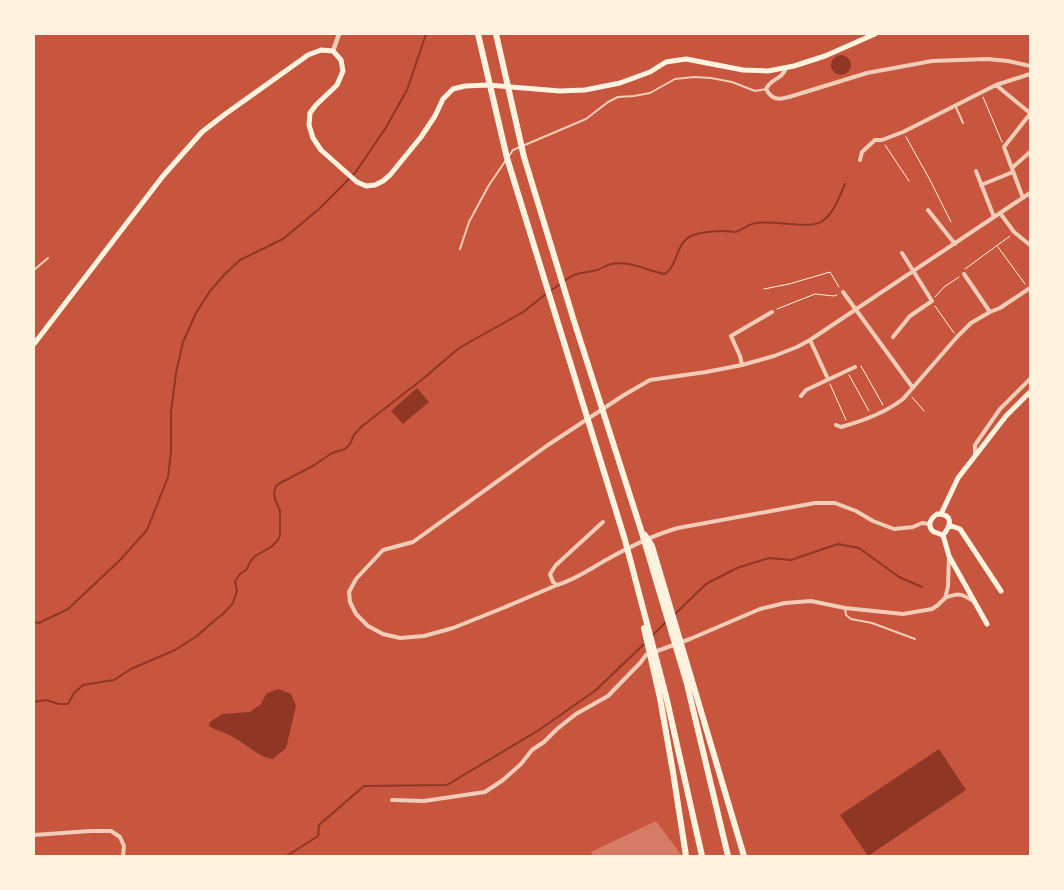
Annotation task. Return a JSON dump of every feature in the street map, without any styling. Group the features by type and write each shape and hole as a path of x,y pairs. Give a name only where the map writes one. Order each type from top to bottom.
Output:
{"highway":[{"path":"478,34 506,158 625,540 702,856"},
{"path":"496,34 524,157 574,321 744,856"},
{"path":"690,682 728,856"},
{"path":"663,697 686,856"}],"main road":[{"path":"34,344 163,176 202,132 308,55 321,50 332,51 341,60 343,71 338,85 316,104 310,113 308,125 313,138 322,150 357,182 366,186 375,185 390,175 421,137 435,116 443,99 453,89 465,86 488,85 560,91 585,90 620,83 650,72 666,62 686,59 743,70 768,71 794,66 825,56 875,34"},
{"path":"940,514 958,478 1006,416 1030,392"},
{"path":"943,535 935,532 930,527 930,520 940,514 948,519 949,525 943,535 948,556 987,624"},
{"path":"949,525 960,528 1001,591"}],"street":[{"path":"332,51 339,34"},
{"path":"786,68 783,74 773,80 766,89 769,95 774,98 780,99 867,73 932,61 988,59 1030,66"},
{"path":"860,160 862,152 876,140 882,140 903,132 996,85 1030,74"},
{"path":"996,85 1030,114 1004,147 1023,198"},
{"path":"981,185 1012,170 1030,152"},
{"path":"976,171 994,217"},
{"path":"930,524 922,523 913,527 894,529 835,503 815,503 678,528 659,534 567,582 453,628 424,636 400,638 383,634 368,626 356,614 350,602 349,592 356,579 383,550 413,542 548,445 624,395 650,380 742,365 774,356 810,340 1030,192"},
{"path":"928,210 955,244"},
{"path":"1000,213 1014,232 1030,245"},
{"path":"893,337 910,316 932,300 902,254"},
{"path":"964,274 990,312"},
{"path":"836,425 841,427 872,417 903,399 971,323 1000,308 1030,288"},
{"path":"842,292 913,388"},
{"path":"742,365 731,336 772,312"},
{"path":"810,340 828,379"},
{"path":"801,396 806,390 855,366"},
{"path":"975,457 975,445 1000,409 1030,379"},
{"path":"557,585 553,582 550,574 556,565 603,522"},
{"path":"945,598 948,587 948,556"},
{"path":"392,800 424,801 485,792 503,780 521,764 532,750 576,714 608,696 641,662 646,654 690,639 760,609 785,603 811,601 845,608 903,614 932,609 945,598 956,593 965,595 974,602"},
{"path":"34,835 111,831 120,837 124,846 123,856"}],"lane":[{"path":"460,249 473,214 513,150 586,119 608,102 618,97 650,93 675,80 694,77 711,78 732,82 755,91 766,89"},
{"path":"954,106 963,123"},
{"path":"34,270 48,258"},
{"path":"845,608 846,615 851,619 872,623 914,639"}],"path":[{"path":"981,92 1004,147"},
{"path":"903,132 951,222"},
{"path":"882,140 909,181"},
{"path":"957,337 932,300 944,287 964,274 964,269 1014,232"},
{"path":"997,246 1030,288"},
{"path":"764,289 790,284 830,272 842,292 834,296 815,294 772,312"},
{"path":"861,366 886,410"},
{"path":"846,370 872,417"},
{"path":"828,379 848,425"},
{"path":"909,392 924,411"}],"shaded area":[{"path":"837,55 845,55 851,61 851,69 845,75 837,75 831,69 831,61"},
{"path":"417,388 429,402 403,424 391,411"},
{"path":"278,689 291,694 296,706 286,748 273,759 261,755 233,737 209,726 210,722 222,714 250,712 261,704 266,694"},
{"path":"939,749 966,790 868,856 840,815"}],"building":[{"path":"656,821 682,856 593,856 591,852"}],"waterway":[{"path":"34,622 39,623 68,609 120,560 147,530 168,477 171,452 171,412 176,373 183,342 196,313 210,291 240,260 283,239 319,209 355,173 385,129 407,90 426,34"},
{"path":"564,281 577,274 618,263 625,263 665,274 673,265 680,248 687,238 705,232 735,232 763,222 799,225 821,222 826,219 836,205 845,184"},
{"path":"550,291 560,284"},
{"path":"34,702 46,700 59,704 68,704 74,693 83,685 114,680 131,669 175,650 197,636 233,603 237,591 235,581 247,569 255,556 271,547 278,540 280,535 280,511 274,493 276,486 313,466 332,453 345,449 361,427 459,348 523,312 546,294"},
{"path":"675,614 706,584 737,568 769,558 791,560 838,544 859,548 899,577 922,587"},
{"path":"652,636 666,622"},
{"path":"287,856 318,836 319,825 364,786 447,785 539,730 596,690 645,643"}]}
